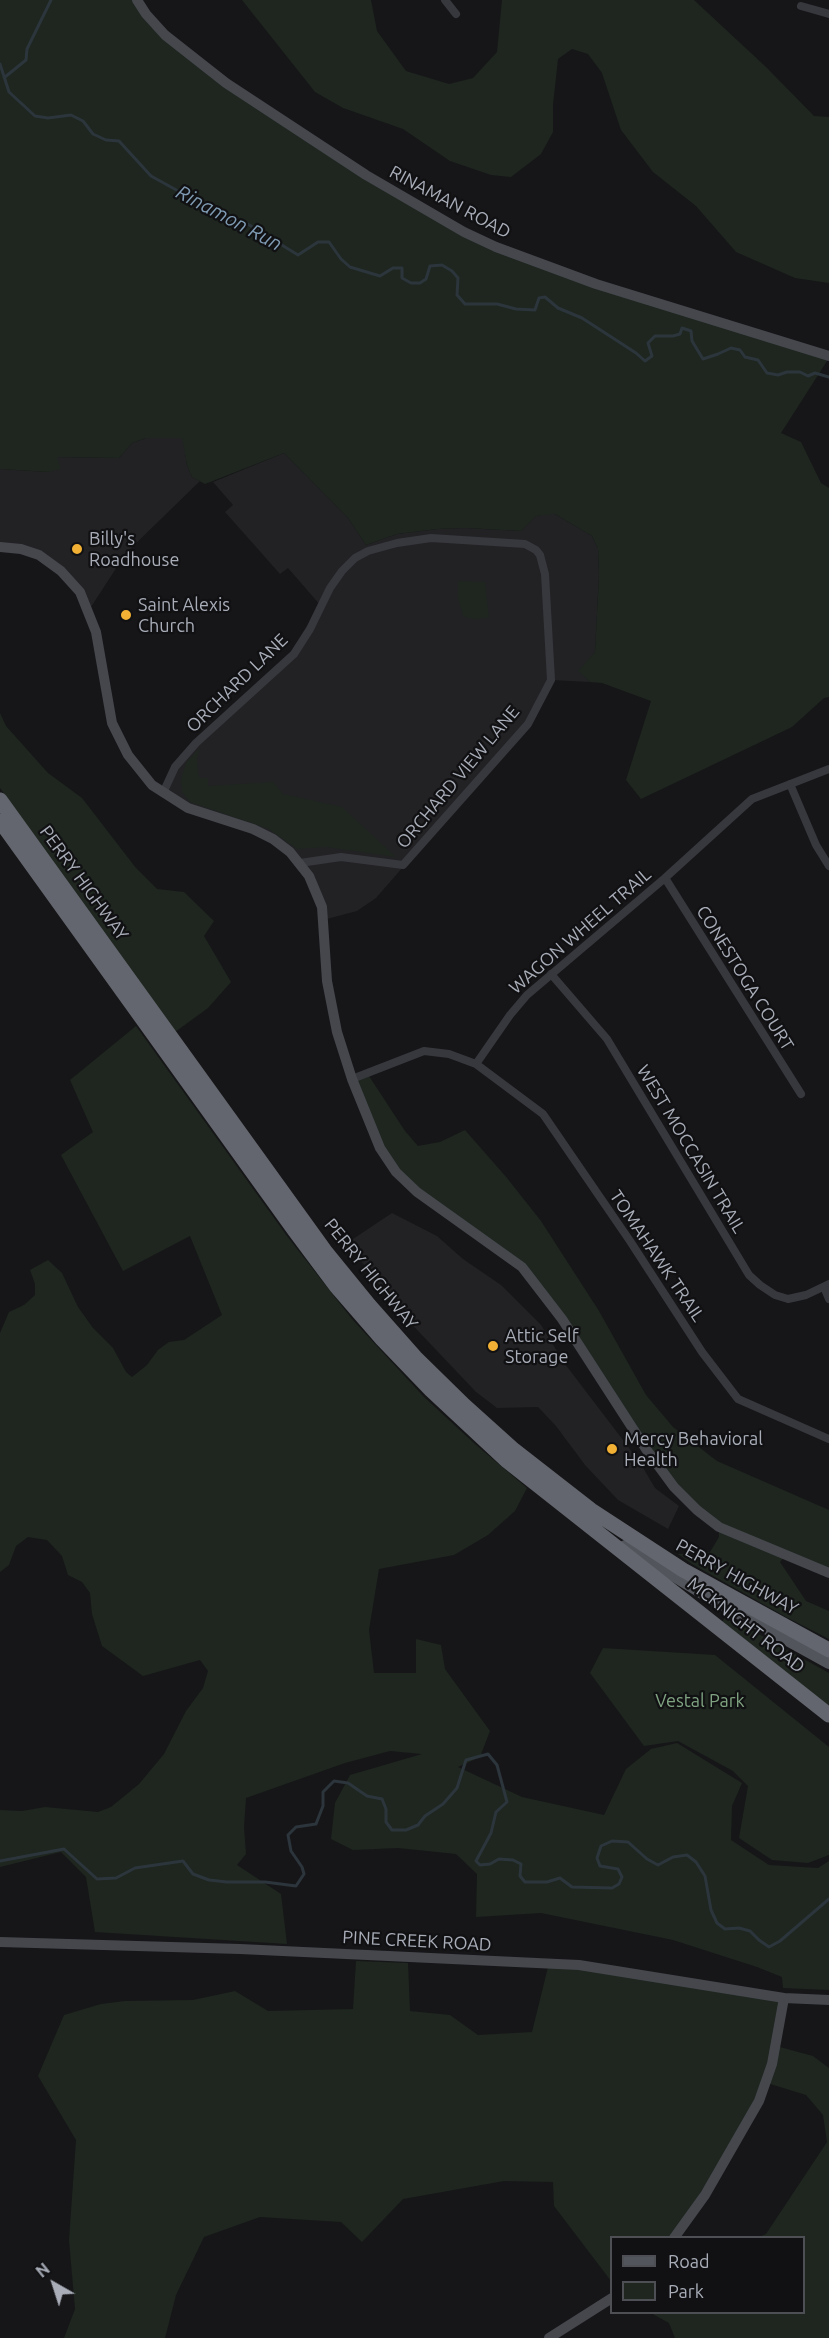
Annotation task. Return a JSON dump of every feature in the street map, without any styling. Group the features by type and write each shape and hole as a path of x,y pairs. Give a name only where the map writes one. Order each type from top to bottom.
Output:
{"highway":[{"name":"PERRY HIGHWAY","path":"0,800 325,1251 415,1357 514,1450 591,1510 683,1570 829,1650"},
{"name":"PERRY HIGHWAY","path":"0,821 336,1286 382,1339 455,1414 506,1460 583,1520"},
{"name":"MCKNIGHT ROAD","path":"583,1520 829,1715"}],"main road":[{"name":"PERRY HIGHWAY","path":"583,1520 678,1579 829,1663"}],"street":[{"name":"RINAMAN ROAD","path":"137,0 165,35 216,76 366,175 464,232 496,247 573,276 829,356"},
{"path":"445,0 456,14"},
{"path":"801,6 829,14"},
{"name":"ORCHARD LANE","path":"163,793 176,767 196,743 294,654 310,629 330,588 342,571 355,558 368,551 397,543 431,538 525,544 540,555 545,574 551,680"},
{"path":"0,547 21,549 39,555 62,571 80,592 96,632 112,723 138,769 163,793 188,808 253,829 273,839 300,863 309,876 322,907 327,981 337,1032 352,1078 380,1148 396,1172 417,1192 522,1267 562,1319 646,1449 674,1487 697,1510 719,1527 829,1573"},
{"name":"ORCHARD VIEW LANE","path":"300,863 341,858 403,866 528,724 551,680"},
{"name":"WAGON WHEEL TRAIL","path":"476,1064 517,1006 752,799 829,769"},
{"path":"790,784 816,845 829,866"},
{"name":"CONESTOGA COURT","path":"665,878 801,1094"},
{"name":"WEST MOCCASIN TRAIL","path":"551,974 608,1039 749,1275 760,1286 775,1295 788,1299 806,1295 827,1285"},
{"path":"352,1078 424,1052 448,1054 476,1064"},
{"name":"TOMAHAWK TRAIL","path":"476,1064 543,1114 702,1352 738,1399 829,1439"},
{"path":"827,1285 829,1299"},
{"name":"PINE CREEK ROAD","path":"0,1942 252,1949 579,1965 784,1998 829,2000"},
{"path":"675,2236 705,2195 759,2101 772,2064 784,1998"},
{"path":"549,2338 610,2299"}],"shaded area":[{"path":"146,438 183,438 187,465 192,477 200,481 126,553 89,610 54,564 0,547 0,469 48,472 56,457 119,458 132,443"},
{"path":"284,453 348,518 366,545 397,534 438,529 521,531 536,516 555,514 592,536 598,549 595,652 579,671 590,682 551,680 528,724 376,898 357,911 323,920 316,892 273,839 163,793 175,767 294,654 321,606 288,568 280,574 225,512 233,505 213,482"},
{"path":"392,1213 437,1236 463,1259 501,1285 541,1325 565,1364 639,1461 655,1488 679,1506 668,1529 618,1500 585,1465 556,1426 538,1407 497,1408 476,1392 402,1314 347,1243"}],"green space":[{"path":"0,0 137,0 146,14 267,112 496,247 829,358 781,433 801,442 821,483 829,488 829,697 824,698 792,727 641,799 626,780 651,701 602,683 590,682 578,671 595,652 598,549 592,536 555,514 536,516 521,531 438,529 397,534 366,545 348,518 284,453 205,484 192,477 187,465 182,438 146,438 132,443 119,458 57,457 61,469 48,472 0,469"},
{"path":"242,0 371,0 377,31 406,71 449,84 473,78 497,52 502,0 694,0 766,67 814,116 829,117 829,283 795,278 736,252 696,206 653,172 621,130 602,73 588,54 572,49 558,59 553,105 553,132 541,154 511,177 491,175 450,161 403,129 343,108 315,92"},
{"path":"458,581 485,582 489,618 472,619 463,616 458,597"},
{"path":"0,713 6,726 48,773 82,798 136,868 157,889 184,892 214,921 204,936 231,982 208,1008 175,1032 0,788"},
{"path":"200,748 197,757 198,773 200,778 208,778 208,786 273,782 283,794 342,807 396,857 326,847 297,849 269,829 190,802 182,792 181,779 187,761"},
{"path":"136,1026 287,1236 352,1319 424,1397 527,1488 515,1511 488,1535 454,1555 379,1569 369,1630 374,1673 416,1673 416,1639 441,1645 445,1669 490,1731 480,1757 458,1767 522,1797 604,1815 626,1769 651,1749 677,1743 742,1783 732,1806 731,1840 769,1865 818,1868 829,1861 829,1990 783,1988 782,1977 673,1940 541,1913 476,1917 477,1874 456,1854 398,1848 353,1850 331,1839 335,1803 350,1775 422,1754 390,1751 345,1763 246,1798 244,1827 246,1854 237,1865 281,1894 287,1944 95,1932 86,1877 61,1852 0,1867 0,1810 22,1811 45,1807 98,1812 111,1807 139,1784 164,1754 186,1711 203,1688 208,1671 200,1660 143,1676 102,1646 92,1614 90,1593 82,1582 68,1575 62,1556 47,1540 28,1537 16,1546 9,1565 0,1572 0,1333 9,1312 24,1305 35,1295 35,1284 30,1270 48,1260 62,1273 78,1307 93,1328 113,1348 126,1372 132,1377 169,1342 184,1340 222,1315 190,1236 123,1271 61,1155 93,1132 70,1080"},
{"path":"367,1073 405,1131 418,1146 440,1142 465,1130 507,1178 541,1221 599,1311 646,1395 673,1427 717,1461 829,1510 829,1573 786,1555 780,1562 806,1601 829,1611 829,1639 786,1617 678,1554 710,1552 719,1537 719,1527 674,1487 522,1267 396,1172 352,1079"},
{"path":"726,1616 829,1673 829,1706 722,1622"},
{"name":"Vestal Park","path":"603,1648 715,1655 829,1747 829,1855 808,1863 772,1860 739,1838 748,1786 733,1771 678,1741 644,1746 590,1673"},
{"path":"356,1961 408,1963 410,2011 450,2015 478,2035 532,2032 549,1963 784,1998 776,2046 813,2056 829,2068 829,2338 675,2338 669,2323 653,2314 805,2314 805,2236 761,2236 766,2234 827,2142 823,2115 806,2095 767,2083 675,2236 610,2236 610,2280 554,2206 553,2182 504,2181 403,2199 362,2242 341,2222 260,2217 204,2237 176,2295 165,2338 64,2338 75,2309 69,2240 76,2140 38,2076 64,2015 101,2004 125,2001 193,2000 235,1991 268,2011 353,2009"}],"waterway":[{"path":"5,77 26,60 27,49 51,0"},
{"name":"Rinamon Run","path":"0,64 9,92 35,116 48,118 71,115 83,121 93,134 106,140 119,141 151,176 236,223 246,223 298,255 318,242 329,242 350,267 380,276 393,268 402,268 402,278 411,283 420,283 426,279 430,266 442,265 458,278 457,295 465,304 497,304 516,309 535,310 539,298 545,297 558,308 582,318 645,361 652,356 648,343 655,336 680,334 682,328 691,331 692,341 703,359 731,348 740,350 745,357 758,360 767,373 778,375 800,372 808,376 815,373 829,377"},
{"path":"0,1861 64,1849 97,1879 116,1878 135,1868 183,1861 193,1874 209,1880 265,1882 296,1886 304,1874 291,1851 288,1835 296,1827 316,1824 323,1806 323,1792 334,1781 348,1783 367,1796 382,1799 386,1809 386,1822 392,1830 406,1830 418,1825 425,1816 443,1804 457,1788 466,1760 488,1754 497,1765 507,1802 496,1812 491,1833 476,1861 480,1865 490,1864 499,1859 513,1860 521,1864 520,1876 525,1882 547,1882 560,1878 572,1887 612,1888 619,1884 622,1877 618,1869 600,1866 597,1858 601,1846 612,1841 628,1842 647,1859 658,1865 673,1857 687,1855 696,1862 705,1876 711,1910 717,1923 725,1929 739,1928 750,1931 769,1947 780,1941 829,1899"}],"place":[{"name":"Billy's Roadhouse","path":"77,549"},
{"name":"Saint Alexis Church","path":"126,615"},
{"name":"Attic Self Storage","path":"493,1346"},
{"name":"Mercy Behavioral Health","path":"612,1449"}]}
